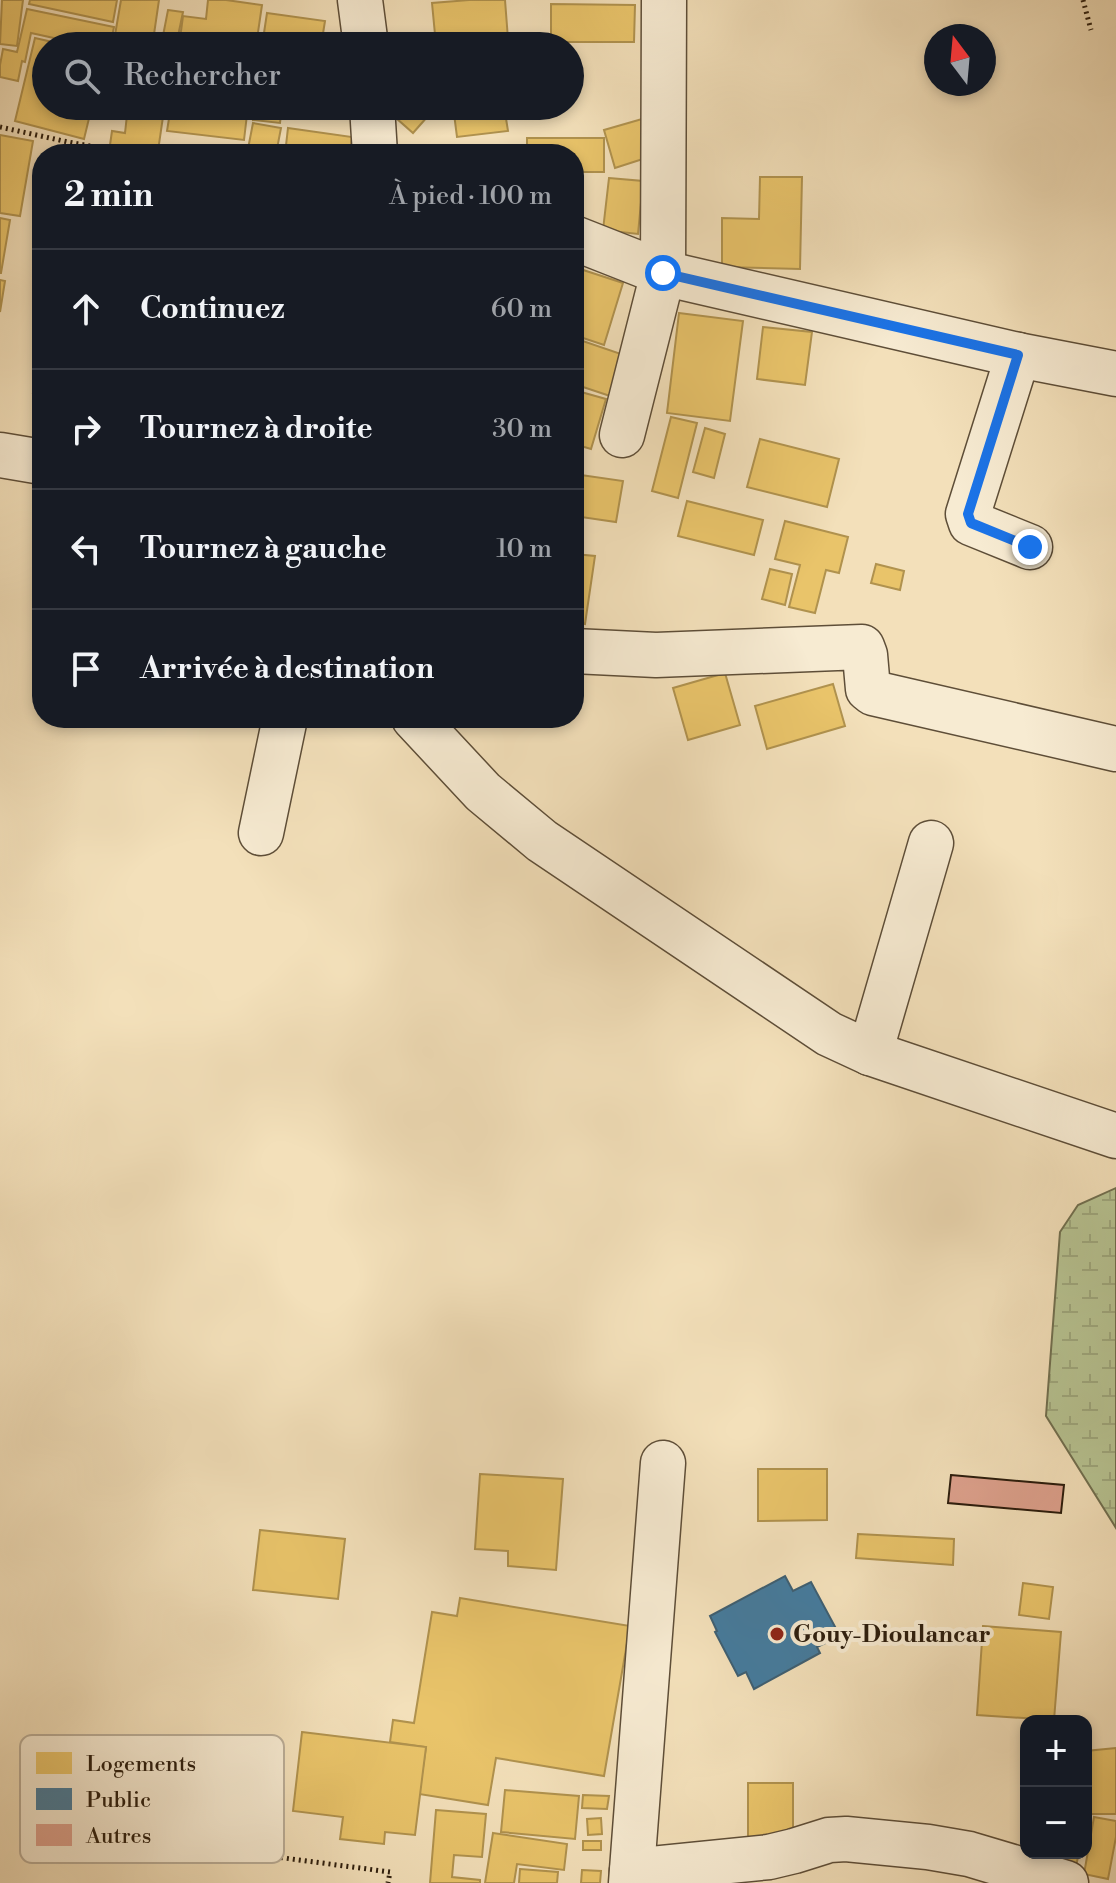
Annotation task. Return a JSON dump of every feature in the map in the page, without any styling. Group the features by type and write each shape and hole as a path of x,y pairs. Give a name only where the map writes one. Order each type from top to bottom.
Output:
{"street":[{"path":"360,0 364,32"},
{"path":"622,435 663,273 664,0"},
{"path":"584,242 663,273 1018,355 1116,374"},
{"path":"1018,355 968,514 971,523 1030,547"},
{"path":"0,455 32,460"},
{"path":"584,651 656,655 862,647 868,689 873,693 1116,749"},
{"path":"261,833 283,728"},
{"path":"423,728 483,792 542,841 829,1034 870,1053 1116,1136"},
{"path":"870,1053 931,843"},
{"path":"663,1463 631,1877 769,1857 829,1840 846,1839 969,1854 1066,1883"}],"path":[{"path":"1083,0 1091,30"},
{"path":"0,127 79,144"},
{"path":"284,1858 390,1872 388,1883"}],"green space":[{"path":"1116,1188 1116,1528 1046,1416 1060,1232 1078,1205"}],"building: Logements":[{"path":"2,0 23,0 17,46 0,44"},
{"path":"30,0 117,0 113,22 29,4"},
{"path":"121,0 159,0 154,32 116,32"},
{"path":"208,0 262,5 258,32 181,32 183,16 206,19"},
{"path":"505,0 507,32 435,32 432,3"},
{"path":"551,4 635,5 634,42 584,42 584,32 551,32"},
{"path":"27,9 114,27 113,32 32,32 18,81 0,77 3,49 17,52"},
{"path":"168,10 183,12 179,32 164,32"},
{"path":"267,13 325,21 323,32 264,32"},
{"path":"32,50 32,120 89,120 84,139 15,121"},
{"path":"642,119 652,156 615,168 604,130"},
{"path":"126,120 163,120 159,144 110,144 112,131 125,133"},
{"path":"169,120 246,120 244,140 167,131"},
{"path":"253,120 280,120 280,123"},
{"path":"398,120 424,120 413,133"},
{"path":"455,120 506,120 508,131 457,137"},
{"path":"253,123 281,128 278,144 249,144"},
{"path":"288,128 352,137 351,144 286,144"},
{"path":"0,135 33,141 20,216 0,213"},
{"path":"527,138 604,138 604,172 584,172 584,144 527,144"},
{"path":"760,177 802,177 800,269 722,267 722,218 759,219"},
{"path":"609,178 643,181 638,234 603,230"},
{"path":"0,218 10,220 1,273 0,273"},
{"path":"584,270 623,283 604,345 584,338"},
{"path":"0,280 5,281 0,312"},
{"path":"679,313 743,321 730,421 667,413"},
{"path":"763,327 812,332 805,385 757,379"},
{"path":"584,341 624,355 610,396 584,387"},
{"path":"584,393 606,399 591,449 584,447"},
{"path":"671,417 697,423 678,498 652,491"},
{"path":"705,428 725,434 714,478 693,472"},
{"path":"760,439 839,459 827,507 747,487"},
{"path":"584,475 623,481 616,522 584,517"},
{"path":"687,501 763,520 754,555 678,536"},
{"path":"785,521 848,537 839,573 826,570 815,613 789,607 800,565 775,559"},
{"path":"584,555 595,556 584,624"},
{"path":"876,564 904,571 900,590 871,583"},
{"path":"770,569 792,574 785,605 762,599"},
{"path":"725,673 740,725 688,740 673,688"},
{"path":"833,684 845,726 767,749 755,706"},
{"path":"758,1469 827,1469 827,1520 758,1521"},
{"path":"480,1474 563,1479 556,1570 508,1566 508,1551 475,1549"},
{"path":"260,1530 345,1539 338,1599 253,1590"},
{"path":"858,1534 954,1539 953,1565 856,1558"},
{"path":"1023,1583 1053,1587 1049,1619 1019,1615"},
{"path":"460,1598 630,1626 604,1776 496,1758 488,1805 419,1794 426,1747 390,1742 393,1720 414,1723 432,1612 457,1616"},
{"path":"983,1626 1061,1632 1054,1715 1020,1715 1020,1718 977,1715"},
{"path":"302,1732 426,1747 415,1835 385,1832 384,1844 340,1839 343,1817 293,1811"},
{"path":"1116,1748 1116,1814 1092,1814 1092,1750"},
{"path":"748,1783 793,1783 793,1845 748,1844"},
{"path":"505,1790 579,1796 575,1839 501,1832"},
{"path":"583,1795 609,1796 607,1809 582,1808"},
{"path":"436,1810 486,1814 482,1857 454,1855 452,1877 480,1880 480,1883 430,1883"},
{"path":"1094,1817 1116,1821 1108,1879 1084,1874 1087,1859 1092,1859"},
{"path":"601,1818 602,1834 588,1835 587,1819"},
{"path":"493,1833 567,1844 564,1870 517,1864 514,1883 485,1883"},
{"path":"583,1841 601,1841 601,1850 583,1850"},
{"path":"1054,1859 1078,1859 1075,1870 1053,1864"},
{"path":"520,1869 558,1872 557,1883 519,1883"},
{"path":"582,1870 601,1871 600,1883 581,1883"}],"building: Public":[{"name":"Gouy-Dioulancar","path":"785,1576 793,1591 811,1582 840,1636 817,1647 820,1653 754,1689 746,1672 738,1676 710,1616"}],"building: Autres":[{"path":"951,1475 1064,1485 1061,1513 948,1503"}],"place":[{"name":"Gouy-Dioulancar","path":"777,1634"}],"route":[{"path":"663,273 1018,355 968,519 971,523 1030,547"}]}
